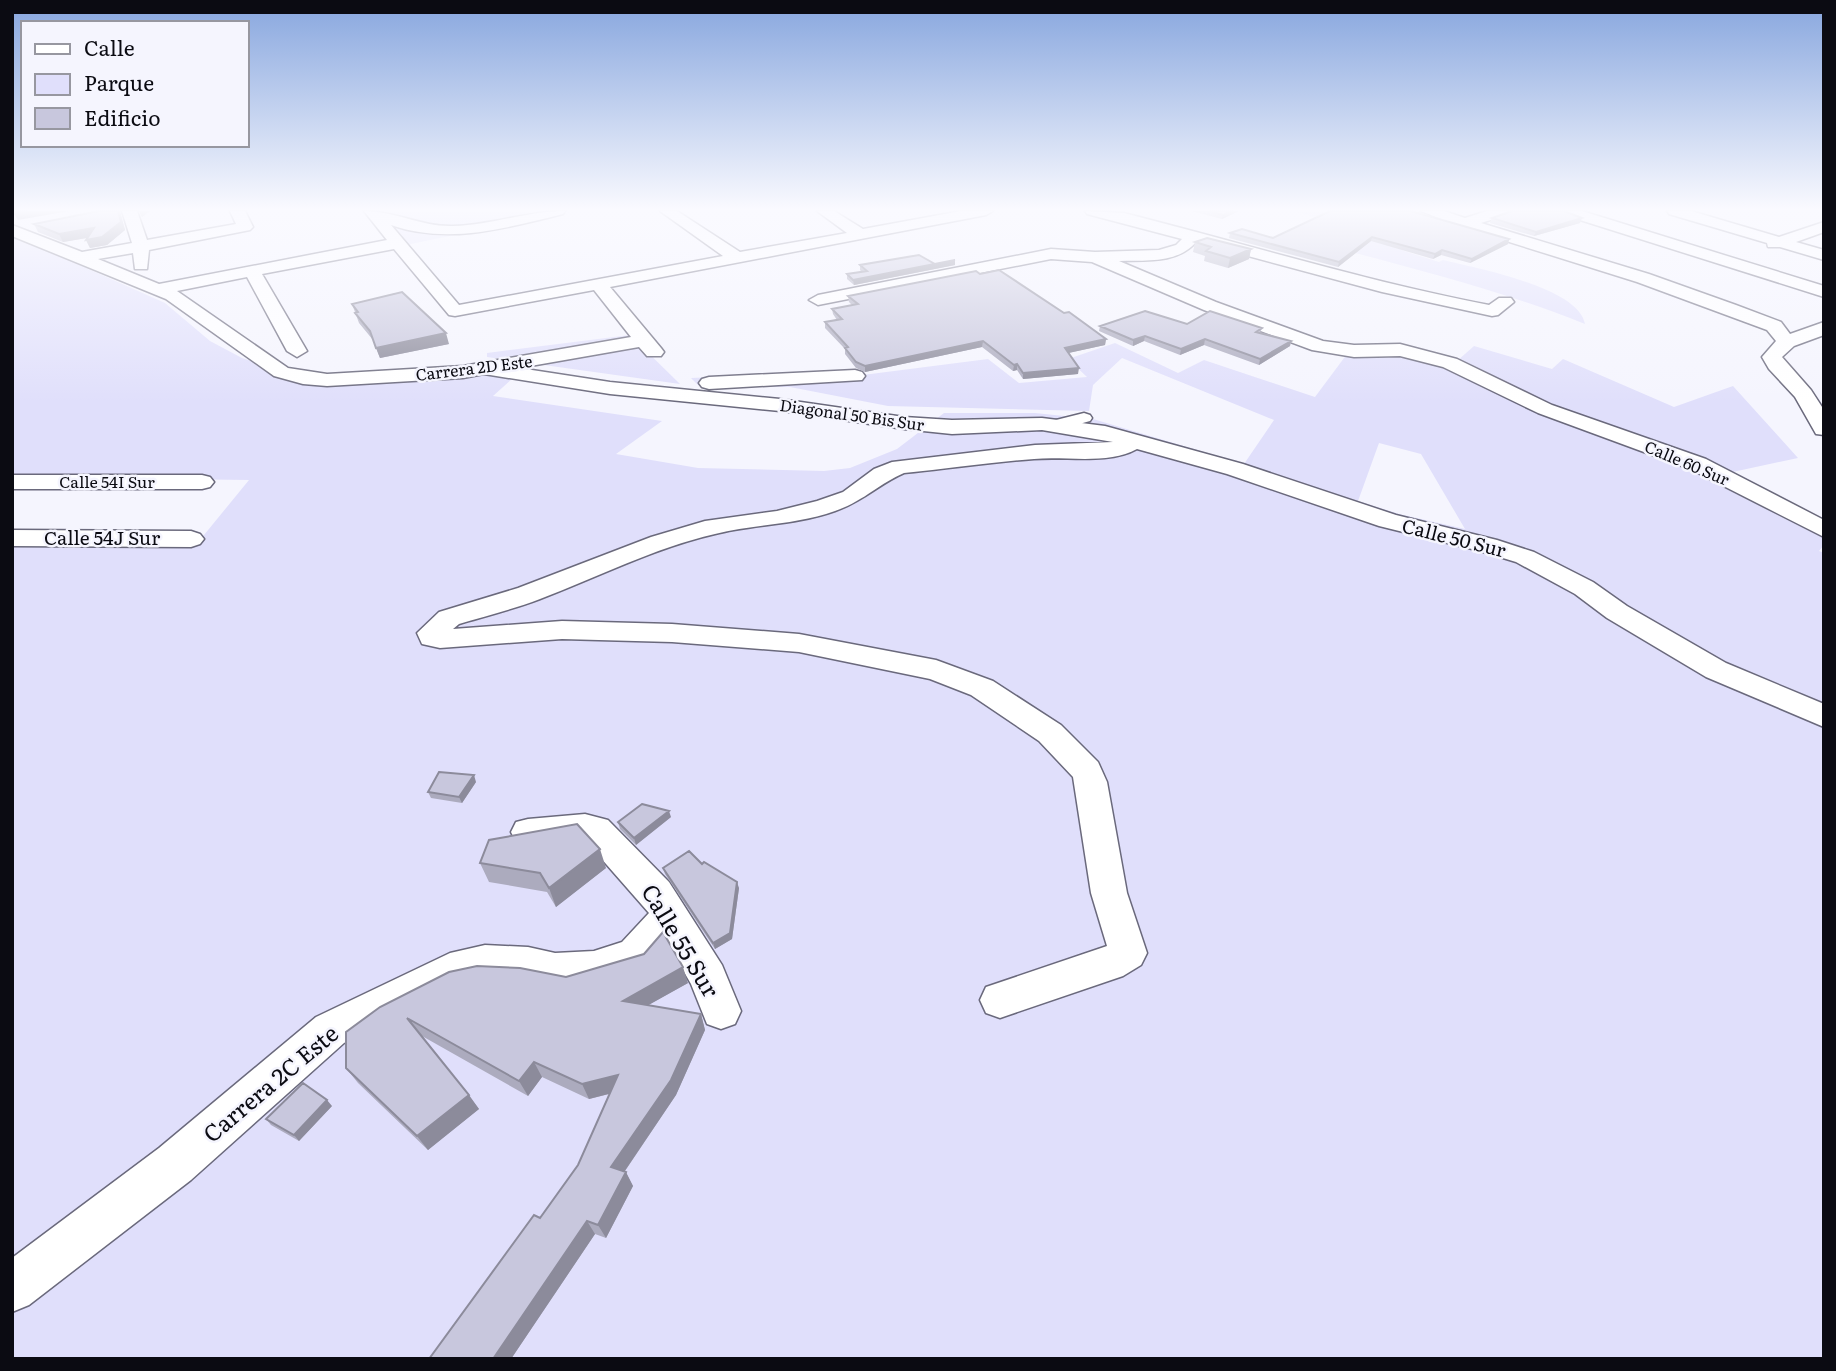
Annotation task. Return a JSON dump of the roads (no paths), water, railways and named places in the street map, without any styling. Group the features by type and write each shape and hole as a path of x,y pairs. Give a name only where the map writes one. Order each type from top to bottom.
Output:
{"street":[{"path":"123,275 150,285 223,275"},
{"path":"148,275 150,285"},
{"path":"254,275 297,351"},
{"path":"425,275 455,311 646,275"},
{"path":"818,300 944,275"},
{"name":"Calle 60 Sur","path":"1138,275 1210,306 1319,345 1347,350 1400,350 1441,360 1545,409 1698,464 1824,530"},
{"path":"1335,275 1373,285 1499,307"},
{"path":"1629,275 1730,309 1778,329 1787,342"},
{"path":"1769,275 1824,292"},
{"path":"1658,284 1680,276"},
{"path":"1777,293 1824,277"},
{"name":"Carrera 2D Este","path":"150,285 196,310 237,343 281,372 303,378 354,379 487,369 649,346 597,284"},
{"path":"1730,309 1754,301"},
{"path":"1824,328 1787,342 1774,352 1772,357 1776,365 1804,394 1824,429"},
{"path":"487,369 583,382 686,390 855,376"},
{"name":"Diagonal 50 Bis Sur","path":"686,390 880,421 953,426 1058,425"},
{"path":"1058,425 1084,418"},
{"name":"Calle 50 Sur","path":"1058,425 1097,431 1235,469 1388,521 1489,545 1525,557 1584,588 1617,612 1716,670 1824,716"},
{"path":"953,426 926,440 866,488 824,507 777,518 713,526 660,542 528,594 449,618 430,633 432,638 440,639 576,631 672,634 799,643 936,670 982,688 996,697 1050,733 1087,771 1108,893 1128,953 1109,964 1000,1000"},
{"path":"882,474 906,465 1035,452 1106,450 1122,448 1134,441"},
{"name":"Calle 54I Sur","path":"12,482 202,482"},
{"name":"Calle 54J Sur","path":"12,538 191,539"},
{"name":"Calle 55 Sur","path":"528,832 585,827 596,830 656,893 708,977 721,1011"},
{"name":"Carrera 2C Este","path":"12,1288 175,1164 330,1030 450,970 485,962 528,964 555,970 594,968 635,955 670,915"}]}
